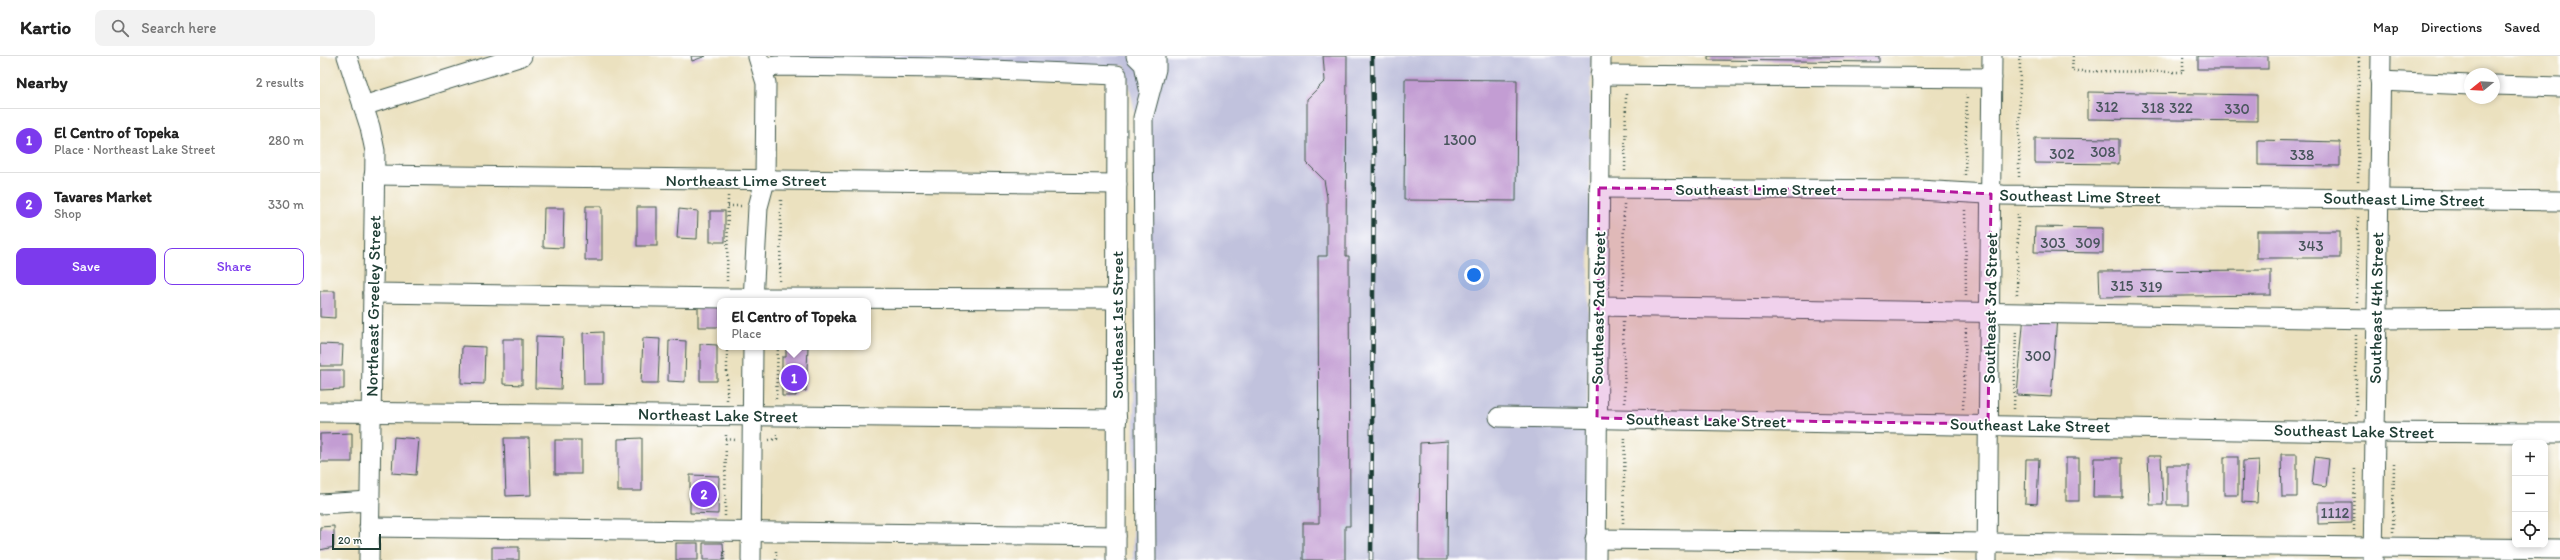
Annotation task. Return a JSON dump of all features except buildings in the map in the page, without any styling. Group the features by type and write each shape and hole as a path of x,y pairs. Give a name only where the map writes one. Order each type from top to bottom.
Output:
{"street":[{"name":"Northeast Greeley Street","path":"347,56 363,106 375,151 369,560"},
{"path":"363,106 522,56"},
{"path":"1136,56 1144,64 1150,93"},
{"path":"1146,560 1143,118 1156,69 1156,56"},
{"name":"Southeast 2nd Street","path":"1596,560 1600,56"},
{"name":"Southeast 3rd Street","path":"1987,551 1992,56"},
{"name":"Southeast 4th Street","path":"2373,554 2377,199 2381,56"},
{"path":"753,298 758,206 765,181 766,83 760,62"},
{"name":"Southeast 1st Street","path":"760,62 777,66 945,68 1117,75 1116,560"},
{"path":"1600,75 1992,78"},
{"path":"2380,82 2464,85"},
{"path":"2500,85 2560,86"},
{"name":"Northeast Lime Street","path":"374,175 728,181 1117,184"},
{"name":"Southeast Lime Street","path":"1599,188 1919,190 2019,195 2560,201"},
{"path":"373,293 726,298"},
{"path":"871,299 1116,299"},
{"path":"1598,306 2376,319 2560,318"},
{"path":"751,560 753,350"},
{"name":"Northeast Lake Street","path":"320,412 1117,419"},
{"name":"Southeast Lake Street","path":"1499,417 2014,424 2374,432 2560,434"},
{"path":"320,504 370,502"},
{"path":"369,527 1116,536"},
{"path":"1596,539 1987,551 2373,554 2560,549"}],"path":[{"path":"2014,424 2019,195 2020,56"},
{"path":"2073,56 2072,71 2183,72 2183,56"},
{"path":"1963,424 1966,311 1965,193 1968,77"},
{"path":"726,298 728,181"},
{"path":"724,560 726,350"}],"highlighted area":[{"path":"1599,188 1919,190 1991,194 1988,424 1597,418"}],"shaded area":[{"path":"769,56 1591,56 1586,560 1133,560 1136,118 1125,66 781,64 770,59"}],"railway":[{"path":"1371,560 1374,161 1372,56"}],"place":[{"name":"El Centro of Topeka","path":"794,378"},
{"name":"Tavares Market","path":"704,494"}]}
